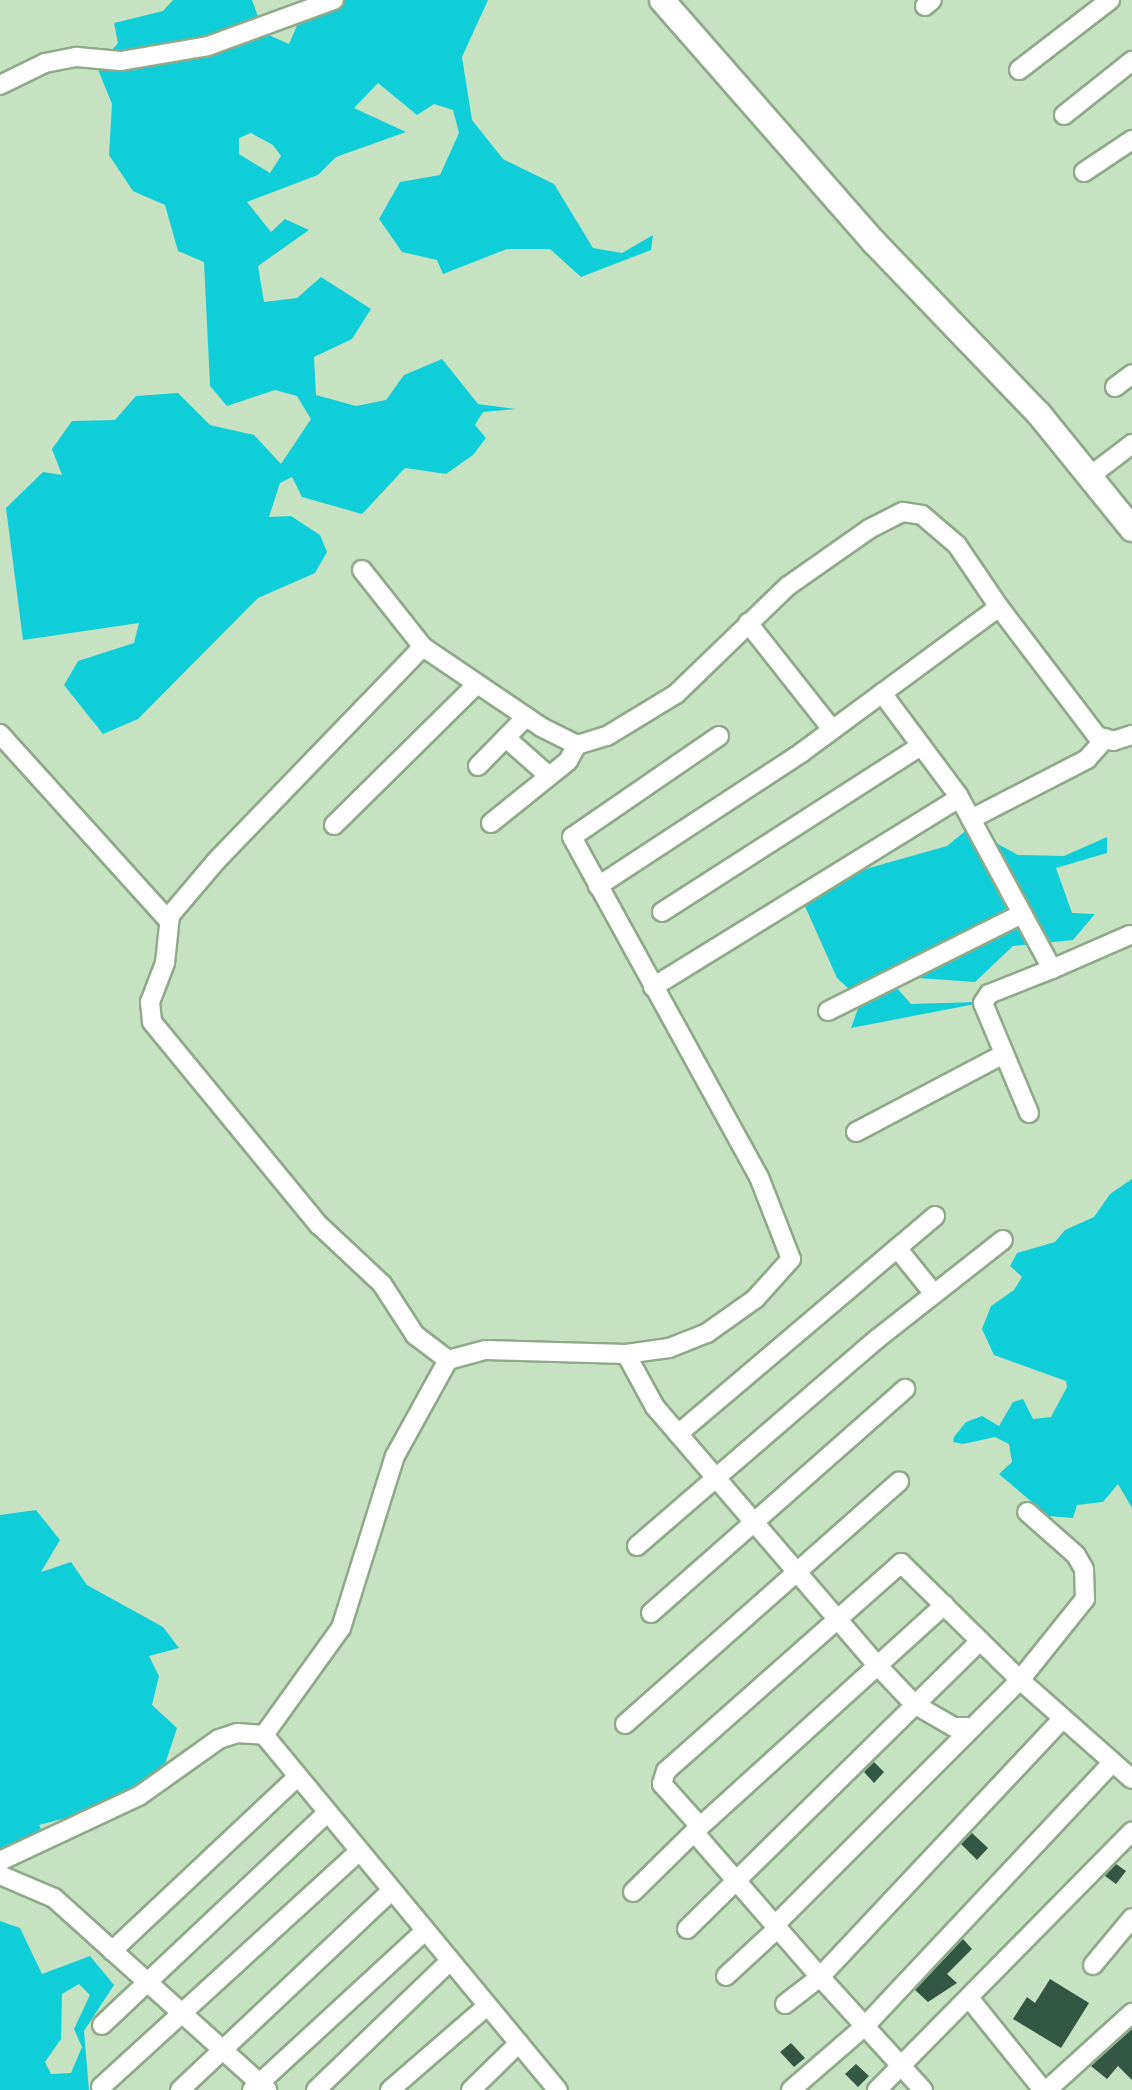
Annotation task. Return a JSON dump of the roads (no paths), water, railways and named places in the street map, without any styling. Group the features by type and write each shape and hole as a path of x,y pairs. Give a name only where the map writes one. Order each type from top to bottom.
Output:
{"street":[{"path":"0,85 45,63 77,57 121,61 208,46 334,0"},
{"path":"662,0 874,242 1039,414 1132,529"},
{"path":"1019,70 1110,0"},
{"path":"1064,115 1132,61"},
{"path":"1084,172 1132,140"},
{"path":"1115,387 1132,374"},
{"path":"1090,476 1132,444"},
{"path":"491,823 568,761 577,745 607,736 676,694 788,586 869,529 903,512 922,515 957,545 999,607 1097,736 1132,735"},
{"path":"362,570 423,647 526,717 577,745"},
{"path":"598,886 747,791 999,607"},
{"path":"748,623 831,728"},
{"path":"423,647 170,916 165,963 150,1002 152,1022 319,1225 382,1284 415,1335 448,1360"},
{"path":"334,825 477,684"},
{"path":"882,693 959,798 1052,969"},
{"path":"478,766 526,717"},
{"path":"0,734 170,916"},
{"path":"264,1735 341,1628 395,1456 448,1360 486,1350 626,1354 669,1348 707,1333 755,1299 791,1259 759,1177 572,837 719,736"},
{"path":"506,738 549,776"},
{"path":"971,819 1087,759 1106,738"},
{"path":"662,912 921,746"},
{"path":"653,987 890,836 959,798"},
{"path":"828,1011 1022,914"},
{"path":"1029,1113 983,1003 989,994 1130,935"},
{"path":"856,1132 1004,1054"},
{"path":"678,1434 935,1216"},
{"path":"637,1546 934,1294 1003,1240"},
{"path":"897,1248 934,1294"},
{"path":"626,1354 655,1407 878,1666 914,1704 954,1727 973,1727"},
{"path":"651,1613 756,1525 905,1389"},
{"path":"625,1724 899,1482"},
{"path":"726,1976 1020,1680 1085,1599 1087,1589 1076,1555 1027,1512"},
{"path":"923,2090 736,1882 662,1784 666,1771 901,1563 1020,1680 1132,1779"},
{"path":"633,1892 696,1828 944,1605"},
{"path":"687,1929 980,1641"},
{"path":"785,2004 820,1977 1063,1718"},
{"path":"0,1861 139,1796 219,1739 237,1733 264,1735 296,1778 519,2043 551,2088"},
{"path":"791,2090 865,2026 1113,1762"},
{"path":"112,1951 296,1778"},
{"path":"102,2025 326,1814"},
{"path":"877,2090 1132,1831"},
{"path":"101,2087 183,2016 358,1852"},
{"path":"0,1875 54,1898 259,2088 425,1931"},
{"path":"180,2090 391,1891"},
{"path":"1093,1965 1132,1918"},
{"path":"316,2090 450,1961"},
{"path":"969,1998 1055,2087 1132,2013"},
{"path":"390,2090 487,2006"},
{"path":"471,2090 519,2043"}],"water":[{"path":"173,0 252,0 264,33 289,44 308,0 488,0 462,57 472,120 503,159 554,184 593,248 622,253 653,235 651,250 581,277 550,249 507,249 443,274 437,260 402,252 379,219 400,182 440,175 459,133 453,110 434,104 417,115 378,83 354,108 406,132 336,157 318,175 247,202 271,232 285,219 309,230 258,266 264,302 297,298 321,277 371,309 352,339 314,357 316,395 356,406 386,400 404,375 442,359 478,404 516,409 483,412 475,425 486,438 473,455 446,474 405,468 362,514 302,497 292,477 280,483 269,517 291,516 320,535 327,552 315,573 258,598 138,719 103,734 64,685 78,661 134,643 139,623 23,640 6,508 43,472 62,475 52,449 72,421 115,420 136,396 178,393 210,425 254,435 281,464 311,419 297,396 275,390 227,406 210,386 204,262 178,251 165,205 133,191 109,155 112,104 97,67 118,43 114,23 163,11","holes":["251,133 273,145 281,156 270,173 239,154 239,138"]},
{"path":"969,828 1018,855 1064,856 1107,837 1107,853 1056,868 1072,913 1095,914 1073,940 1013,946 975,982 903,977 897,988 911,1004 976,1002 1031,984 1001,999 851,1028 861,1000 837,978 804,904 816,883 947,846"},
{"path":"1132,1179 1132,1508 1118,1484 1103,1502 1077,1505 1073,1518 1048,1516 999,1474 1012,1462 1009,1444 995,1437 963,1444 953,1442 954,1437 966,1422 982,1416 999,1426 1013,1402 1023,1399 1033,1419 1051,1417 1067,1387 1066,1381 994,1355 982,1329 991,1306 1014,1290 1022,1277 1010,1266 1017,1253 1055,1242 1065,1230 1094,1217 1110,1194"},
{"path":"36,1510 60,1540 41,1572 71,1562 87,1585 163,1627 179,1648 149,1656 159,1676 152,1705 177,1728 162,1773 112,1806 39,1825 45,1836 0,1854 0,1515"},
{"path":"0,1921 20,1928 42,1974 90,1956 114,1985 84,2031 89,2090 0,2090","holes":["79,1984 90,1995 74,2029 82,2047 71,2073 51,2074 45,2062 61,2039 62,1994"]}]}
